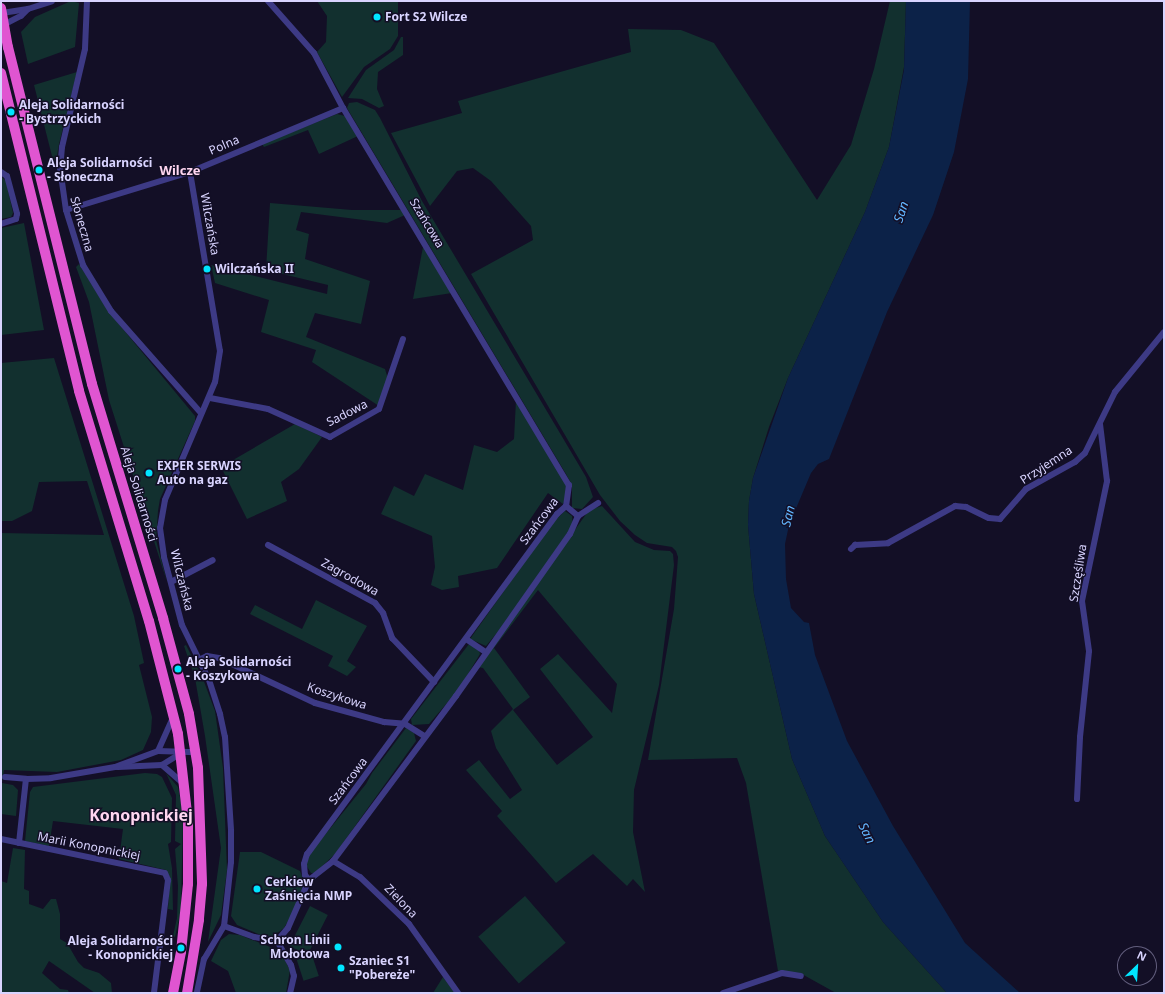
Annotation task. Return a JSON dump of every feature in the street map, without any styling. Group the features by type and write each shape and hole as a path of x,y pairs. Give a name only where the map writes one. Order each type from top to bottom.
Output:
{"highway":[{"name":"Aleja Solidarności","path":"2,11 3,24 92,384 174,655 196,752 202,884 199,920 187,993"},
{"path":"1,73 79,391 149,621 182,754 186,786 188,884 181,952 173,993"}],"street":[{"path":"2,11 28,9 52,1"},
{"name":"Słoneczna","path":"87,1 84,55 62,147 60,168 66,210 83,265 111,311 201,413"},
{"name":"Szańcowa","path":"268,1 314,53 343,108 569,485 566,506 557,514 405,724 307,854 304,864 306,875 309,880"},
{"path":"3,24 21,16 28,9"},
{"name":"Polna","path":"66,210 190,172 343,108"},
{"path":"1,172 7,176 17,214 16,219 12,222 1,224"},
{"name":"WiIczańska","path":"190,172 219,335 219,365 210,398 201,413 162,513 162,543 182,625 218,704 225,744 231,862 224,926 204,959 197,993"},
{"name":"Przyjemna","path":"851,549 855,545 888,543 955,506 966,507 989,518 1000,519 1026,490 1075,462 1085,453 1115,392 1164,332"},
{"name":"Sadowa","path":"210,398 268,409 330,437 379,409 403,339"},
{"name":"Szczęśliwa","path":"1077,799 1080,736 1089,651 1082,601 1107,481 1100,424"},
{"path":"277,941 288,928 309,880 333,861 424,736 456,696 485,652 570,534 578,516 598,503"},
{"path":"566,506 578,516"},
{"name":"Zagrodowa","path":"268,545 375,603 383,613 392,638 434,682"},
{"path":"171,582 213,560"},
{"path":"466,639 485,652"},
{"name":"Koszykowa","path":"199,660 208,656 219,658 315,703 384,722 405,724 424,736"},
{"path":"158,751 173,717"},
{"path":"115,767 158,751 182,754 196,752"},
{"path":"5,777 26,779 50,778 115,767 162,765 182,754"},
{"path":"162,765 186,786"},
{"path":"19,843 26,779"},
{"name":"Marii Konopnickiej","path":"1,839 161,871 168,880 154,993"},
{"name":"Zielona","path":"333,861 360,877 408,924 458,993"},
{"path":"224,926 254,937 277,941 291,965 294,976 290,993"},
{"path":"723,993 782,973 801,976"}],"green space":[{"path":"71,1 79,3 75,47 28,64 21,32 35,17"},
{"path":"317,1 398,1 398,36 390,49 364,67 342,97 317,52 326,42 327,16"},
{"path":"890,1 906,1 904,67 889,147 865,212 788,378 769,427 753,478 749,501 748,525 754,594 792,759 825,836 883,922 947,993 836,993 800,973 778,971 746,783 737,758 648,760 674,609 678,557 676,551 672,547 647,543 635,535 620,521 600,495 471,274 533,240 531,226 491,181 473,168 457,171 430,206 391,133 462,113 458,101 631,52 628,29 681,30 714,43 817,200 851,145 874,69"},
{"path":"401,37 403,37 403,55 378,72 377,89 384,106 379,108 362,99 348,98 366,70 394,50"},
{"path":"77,72 59,144 55,168 34,85"},
{"path":"357,102 375,110 380,118 422,201 586,477 593,497 582,509 572,508 572,485 566,474 347,108 349,103"},
{"path":"337,114 345,116 358,136 319,154 308,130 264,147 262,144"},
{"path":"1,176 6,181 13,213 11,217 1,219"},
{"path":"270,203 352,210 401,210 405,215 387,223 301,212 296,230 309,234 305,259 370,281 361,324 315,313 306,337 385,369 388,379 379,406 312,362 316,350 261,332 269,300 215,283 211,265 327,294 328,285 266,270"},
{"path":"24,223 44,330 1,335 1,228"},
{"path":"423,247 452,293 413,299"},
{"path":"79,264 108,311 195,416 195,421 160,499 156,540 167,582 109,400 89,302 76,267"},
{"path":"54,358 134,616 144,663 139,665 152,717 151,732 143,750 121,760 57,772 4,770 2,783 13,785 18,790 16,816 1,814 1,533 104,535 87,481 39,482 32,511 12,521 1,521 1,363"},
{"path":"516,400 563,475 567,489 565,501 563,504 548,493 497,568 458,576 459,587 442,590 431,585 435,567 432,536 381,514 394,486 414,496 425,474 463,490 474,445 497,452 514,439"},
{"path":"295,424 322,437 299,469 281,482 287,501 247,519 221,467"},
{"path":"602,506 635,542 654,550 670,551 673,554 674,565 659,685 634,790 633,832 645,892 633,879 627,886 593,854 556,883 497,816 502,811 466,770 479,760 510,799 522,790 496,748 491,731 513,709 483,668 478,667 589,510","holes":["538,590 617,684 612,713 558,654 540,669 593,737 557,765 513,710 530,697 494,648"]},
{"path":"565,511 572,516 573,525 501,628 486,646 470,639 552,523"},
{"path":"316,600 367,626 347,661 356,667 347,676 328,666 333,656 250,614 255,605 302,629"},
{"path":"469,644 479,650 480,654 459,689 429,724 412,725 411,719"},
{"path":"186,645 203,679 215,711 223,768 227,870 221,915 208,942 221,848 195,678 184,646"},
{"path":"406,728 414,733 416,741 335,854 315,873 311,873 306,865 311,852 366,784 372,773"},
{"path":"145,773 157,774 162,777 172,798 171,842 168,844 172,868 173,910 168,909 170,878 166,870 119,859 123,829 53,821 49,846 25,841 30,792 33,787"},
{"path":"166,773 178,787 183,814 181,910 175,937 173,936 177,918 178,886 175,849 181,844 175,841 176,795"},
{"path":"13,848 25,850 24,889 29,891 29,904 43,909 51,899 56,899 60,914 60,939 67,943 78,962 84,968 99,973 111,983 112,993 95,993 49,961 42,973 60,989 68,990 69,993 1,993 1,881 7,883"},
{"path":"240,852 261,852 300,871 304,882 295,909 284,928 272,937 263,936 237,925 231,916"},
{"path":"525,896 566,943 519,983 478,937"},
{"path":"310,906 328,915 307,955 290,946"},
{"path":"229,934 240,935 280,951 290,970 286,993 236,993 228,971 211,961 221,940"},
{"path":"312,955 319,976 304,981 297,960"},
{"path":"443,977 455,993 433,993"}],"water":[{"name":"San","path":"906,1 970,1 968,79 954,152 933,215 887,312 829,459 818,464 811,473 789,525 785,544 786,579 791,608 804,622 809,623 815,655 847,741 893,826 965,943 1020,993 947,993 883,922 825,836 792,759 754,594 748,525 749,501 753,478 788,378 865,212 889,147 904,70"}],"place":[{"name":"Fort S2 Wilcze","path":"377,17"},
{"name":"Aleja Solidarności - Bystrzyckich","path":"11,112"},
{"name":"Aleja Solidarności - Słoneczna","path":"39,170"},
{"name":"Wilczańska II","path":"207,269"},
{"name":"EXPER SERWIS Auto na gaz","path":"149,473"},
{"name":"Aleja Solidarności - Koszykowa","path":"178,669"},
{"name":"Cerkiew Zaśnięcia NMP","path":"257,889"},
{"name":"Schron Linii Mołotowa","path":"338,947"},
{"name":"Aleja Solidarności - Konopnickiej","path":"181,948"},
{"name":"Szaniec S1 \"Pobereże\"","path":"341,968"}],"district":[{"name":"Wilcze","path":"180,170"},
{"name":"Konopnickiej","path":"141,815"}]}
